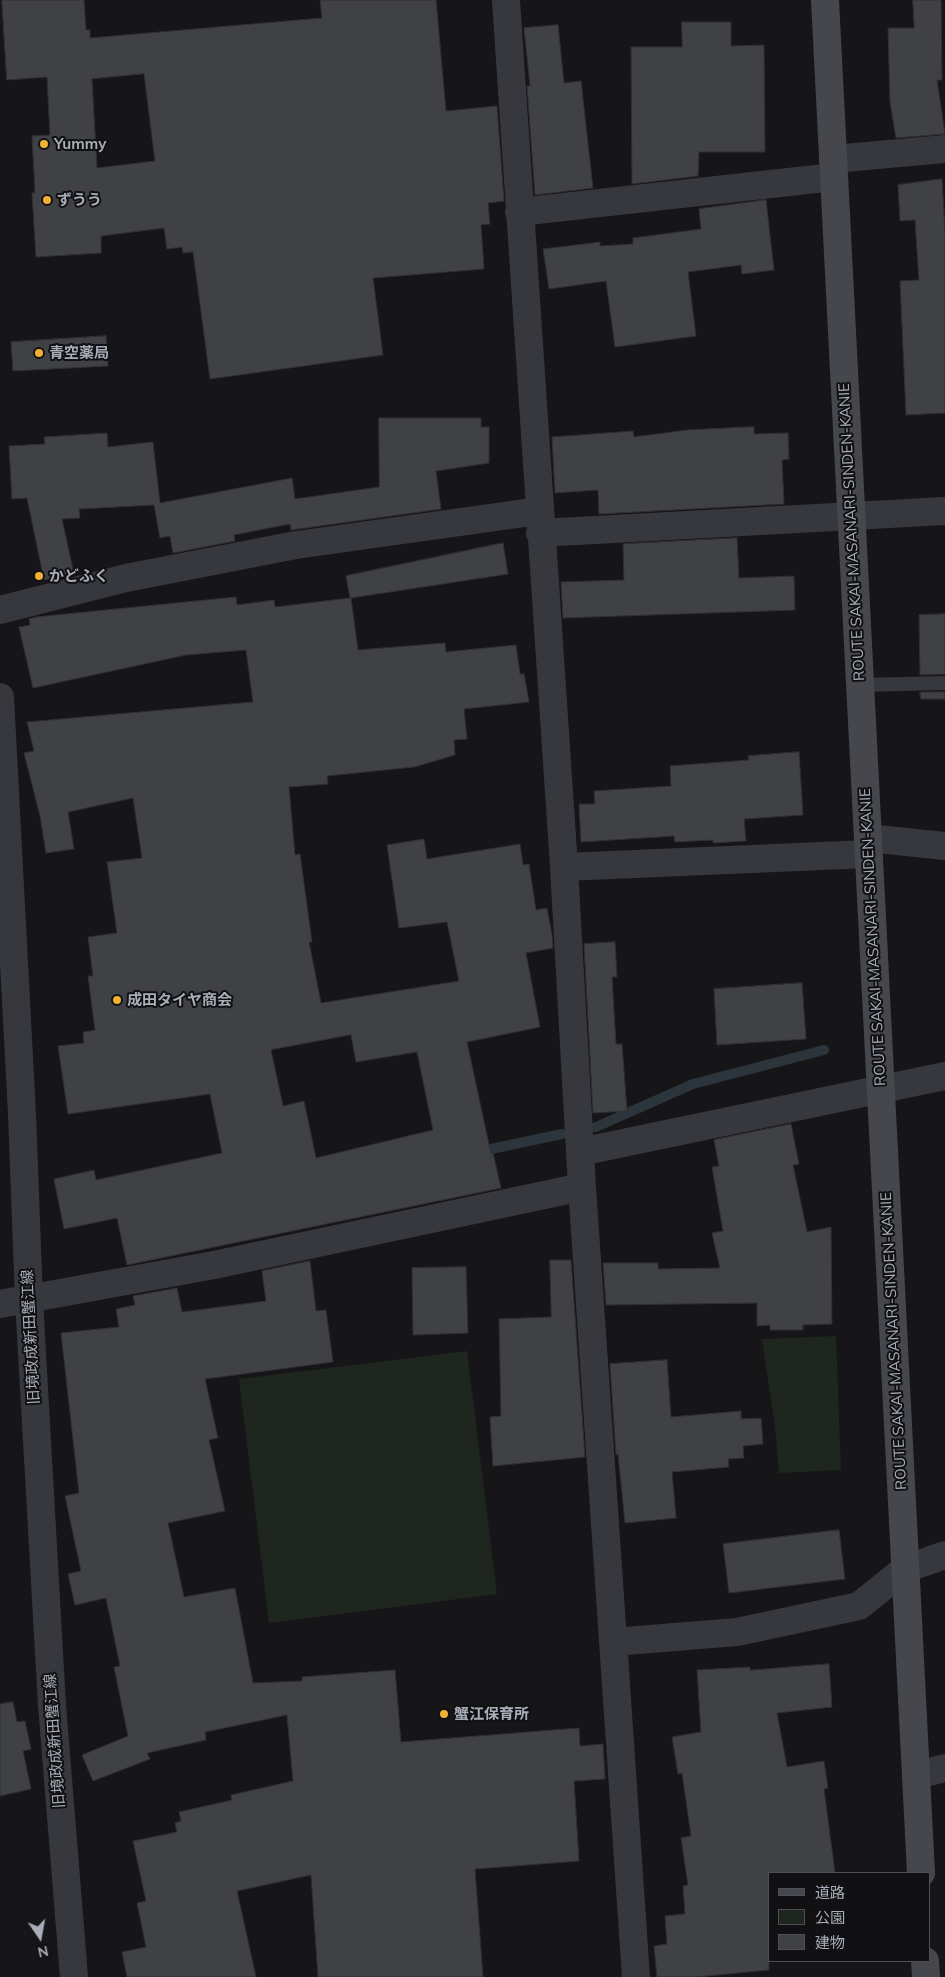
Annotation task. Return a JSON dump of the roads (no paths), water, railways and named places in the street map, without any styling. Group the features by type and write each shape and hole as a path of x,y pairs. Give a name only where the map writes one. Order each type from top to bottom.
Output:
{"main road":[{"name":"ROUTE SAKAI-MASANARI-SINDEN-KANIE","path":"825,0 921,1872"},
{"path":"925,1962 926,1977"}],"street":[{"path":"506,0 564,867 582,1187 636,1977"},
{"path":"519,212 834,168 945,150"},
{"path":"0,610 126,578 296,545 540,522 945,511"},
{"name":"旧境政成新田蟹江線","path":"0,697 6,953 22,1114 29,1300 52,1705 74,1977"},
{"path":"564,867 869,846 945,846"},
{"path":"580,1152 945,1076"},
{"path":"0,1304 214,1266 582,1187"},
{"path":"613,1642 737,1632 859,1606 905,1569 945,1555"},
{"path":"916,1775 945,1768"}],"lane":[{"path":"860,685 945,683"}],"waterway":[{"path":"596,1127 693,1084 824,1050"},
{"path":"477,1152 562,1134"}],"place":[{"name":"Yummy","path":"44,144"},
{"name":"ずうう","path":"47,200"},
{"name":"青空薬局","path":"39,353"},
{"name":"かどふく","path":"39,576"},
{"name":"成田タイヤ商会","path":"117,1000"},
{"name":"蟹江保育所","path":"444,1714"}]}
